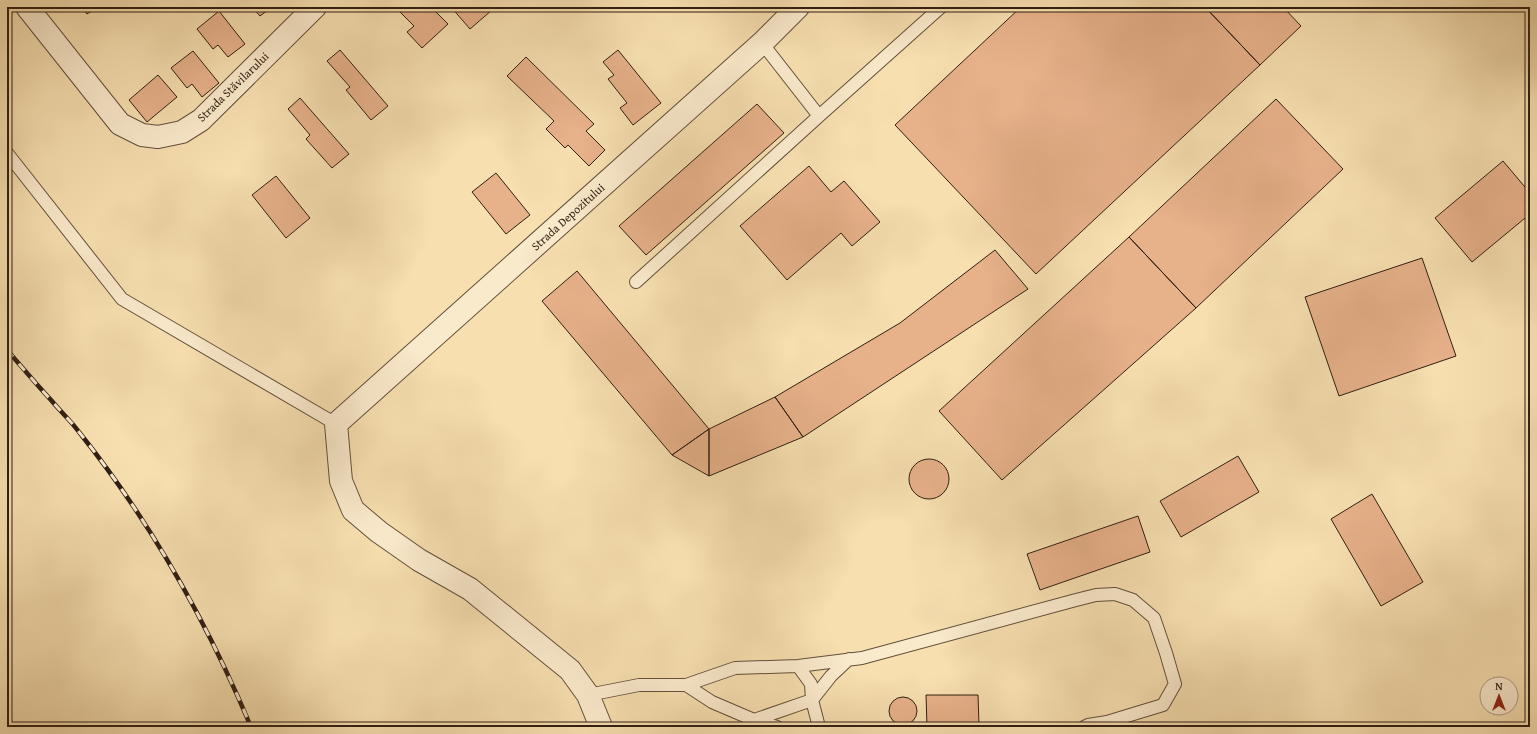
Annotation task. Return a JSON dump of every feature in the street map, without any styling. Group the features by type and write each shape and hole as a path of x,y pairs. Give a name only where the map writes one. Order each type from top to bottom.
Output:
{"street":[{"name":"Strada Stăvilarului","path":"27,7 120,124 142,135 158,137 182,132 201,120 315,7"},
{"name":"Strada Depozitului","path":"336,424 762,43 798,7"},
{"path":"336,424 341,481 353,510 379,532 402,548 470,589 570,670 588,695 601,727"}],"lane":[{"path":"636,282 941,7"},
{"path":"762,43 819,116"},
{"path":"7,153 122,298 336,424"},
{"path":"588,695 640,685 686,685 735,668 798,666 870,656 1076,600 1096,595 1115,594 1133,600 1154,618 1175,684 1163,705 1107,722 1084,727"},
{"path":"754,720 812,700 831,676 849,659"},
{"path":"798,666 811,684 812,700 819,727"},
{"path":"686,685 712,702 754,720 777,727"}],"building":[{"path":"82,7 98,7 87,14"},
{"path":"252,7 265,7 268,10 260,16"},
{"path":"395,7 431,7 448,24 422,48 407,32 414,26"},
{"path":"451,7 490,7 492,10 470,29"},
{"path":"1021,7 1205,7 1260,65 1036,274 895,125"},
{"path":"1205,7 1283,7 1301,26 1260,65"},
{"path":"219,11 245,44 228,57 218,45 213,49 197,29"},
{"path":"340,50 388,106 371,120 346,90 350,87 327,61"},
{"path":"618,50 661,103 633,125 620,108 627,103 608,79 614,75 603,62"},
{"path":"193,51 219,83 202,97 192,84 187,88 171,68"},
{"path":"526,57 594,124 586,131 605,150 589,166 568,145 565,148 546,129 554,121 507,76"},
{"path":"158,75 177,97 147,122 129,100"},
{"path":"300,98 349,154 332,168 306,139 310,135 288,109"},
{"path":"1276,99 1343,169 1196,308 1129,237"},
{"path":"757,104 784,133 646,255 619,226"},
{"path":"1503,161 1530,193 1530,214 1472,262 1435,218"},
{"path":"809,166 831,192 844,181 880,222 852,246 841,233 787,280 740,226"},
{"path":"496,173 530,215 506,234 472,192"},
{"path":"276,176 310,218 286,238 252,195"},
{"path":"1129,237 1196,308 1002,480 939,411"},
{"path":"995,250 1028,289 803,437 775,397 900,323"},
{"path":"1422,258 1456,356 1339,396 1305,297"},
{"path":"577,271 709,429 672,455 542,301"},
{"path":"775,397 803,437 709,476 709,429"},
{"path":"709,429 709,476 672,455"},
{"path":"1238,456 1259,492 1181,537 1160,501"},
{"path":"929,459 937,461 943,465 947,471 949,479 947,487 943,493 937,497 929,499 921,497 915,493 911,487 909,479 911,471 915,465 921,461"},
{"path":"1372,494 1423,582 1381,606 1331,519"},
{"path":"1138,516 1150,552 1040,590 1027,554"},
{"path":"926,695 978,695 979,725 927,726"},
{"path":"903,697 913,701 917,711 913,721 903,725 893,721 889,711 893,701"}],"railway":[{"path":"7,350 76,428 130,501 153,537 196,611 216,649 251,727"}]}
